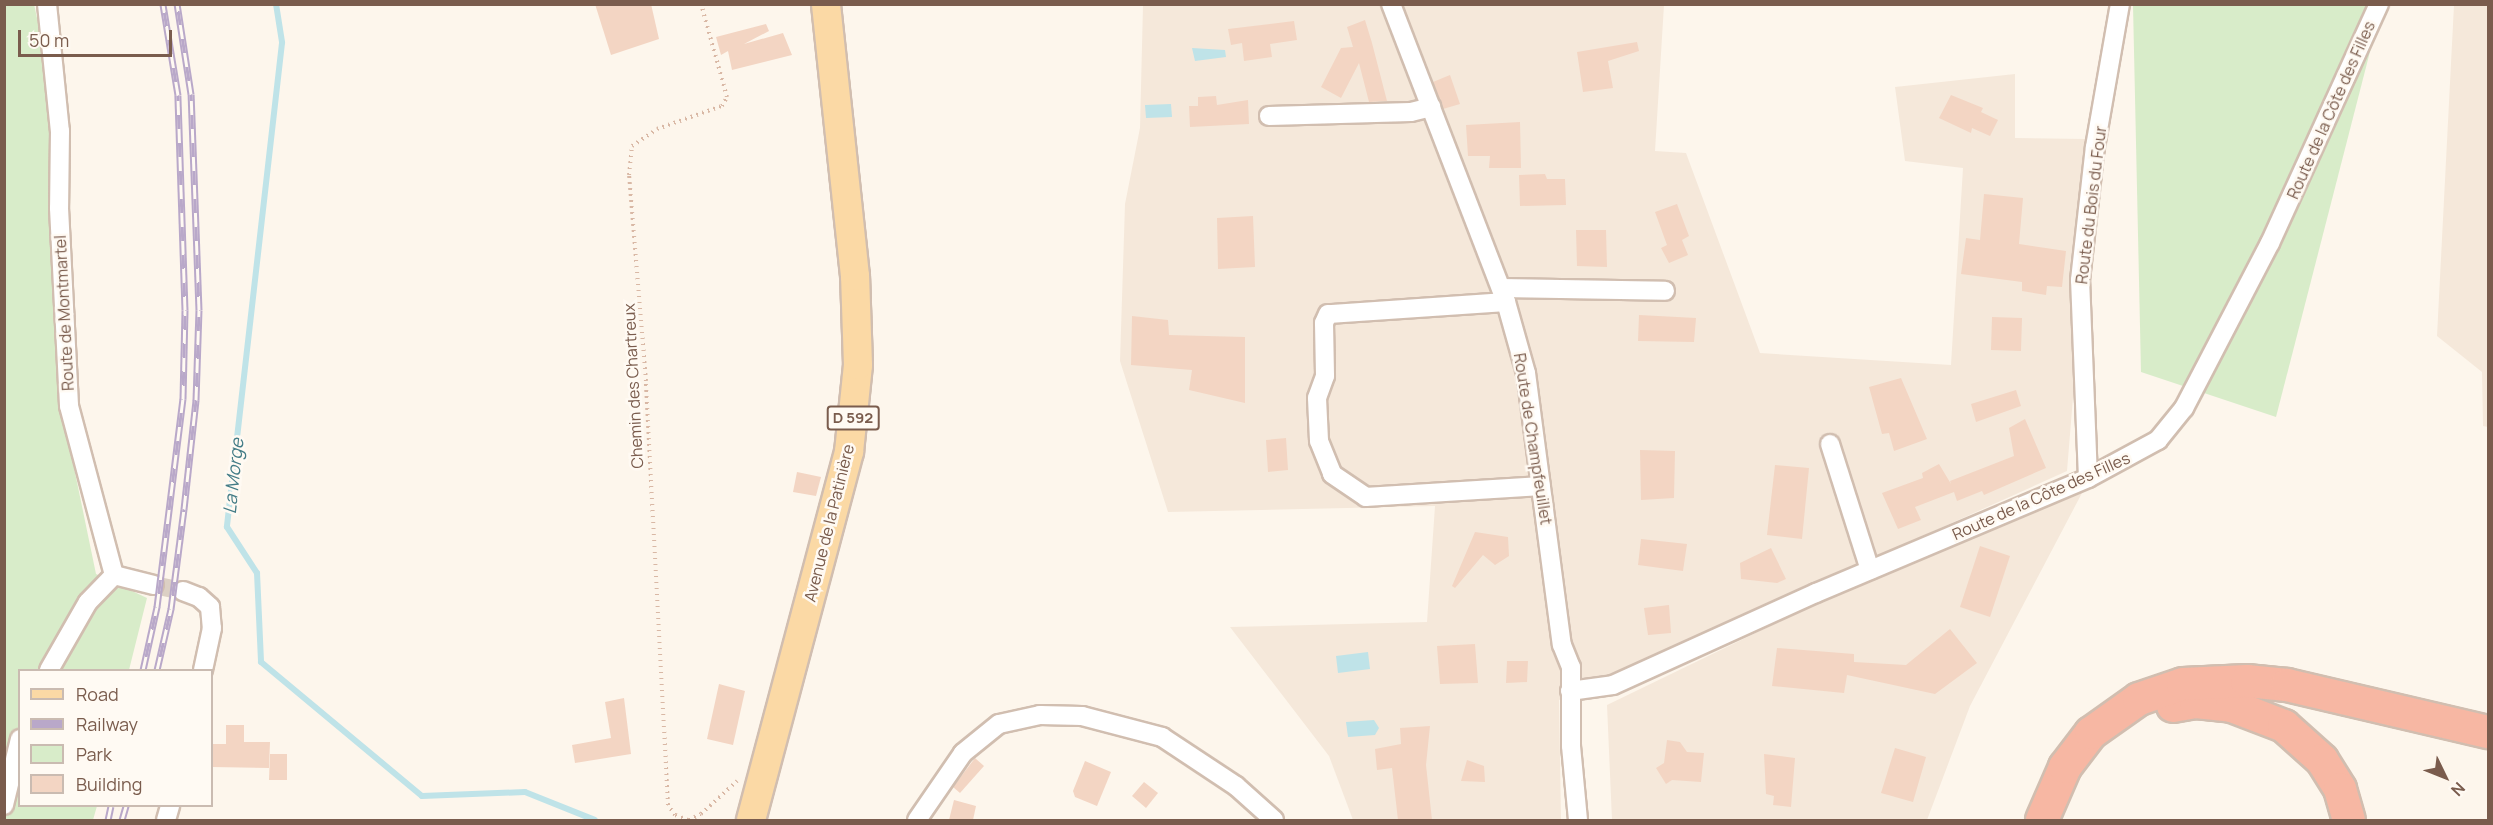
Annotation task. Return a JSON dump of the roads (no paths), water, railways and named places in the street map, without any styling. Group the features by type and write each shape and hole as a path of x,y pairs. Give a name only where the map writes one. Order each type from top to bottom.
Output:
{"highway":[{"path":"2042,820 2065,767 2091,733 2139,699 2183,684 2247,681 2287,685 2488,732"},
{"path":"2060,820 2086,764 2112,737 2157,711 2196,702 2253,712 2298,737 2331,774 2349,820"}],"main road":[{"name":"Avenue de la Patinière","path":"751,820 849,452 858,365 855,276 826,4"}],"street":[{"name":"Route de Montmartel","path":"47,4 60,131 59,208 69,406 114,575"},
{"name":"Route de Champfeuillet","path":"1391,4 1503,295 1526,373 1562,645 1571,668 1570,691 1578,820"},
{"name":"Route du Bois du Four","path":"2088,478 2080,280 2096,147 2120,4"},
{"name":"Route de la Côte des Filles","path":"1570,691 1613,684 1870,570 2088,478 2158,440 2184,408 2270,243 2379,4"},
{"path":"1269,116 1411,112 1431,107"},
{"path":"1541,486 1366,497 1332,474 1319,441 1317,398 1324,376 1324,323 1328,314 1503,295 1665,291"},
{"path":"1830,444 1870,570"},
{"path":"50,669 88,602 114,575 154,585"},
{"path":"183,591 199,597 210,607 212,628 203,669"},
{"path":"917,820 963,753 999,724 1040,715 1082,716 1162,737 1236,786 1274,820"},
{"path":"4,805 18,747"}],"water":[{"path":"1192,48 1225,50 1226,57 1195,61"},
{"path":"1171,104 1172,117 1146,118 1145,105"},
{"path":"1368,652 1370,669 1338,673 1336,656"},
{"path":"1374,720 1379,728 1375,735 1348,737 1346,722"}],"waterway":[{"name":"La Morge","path":"276,4 282,43 227,527 257,573 261,662 422,796 525,792 595,820"}],"tunnel":[{"path":"154,585 183,591"}],"railway":[{"path":"143,669 157,607 183,399 185,310 178,95 163,4"},
{"path":"157,669 171,609 184,509 196,400 199,310 191,94 177,4"},
{"path":"108,820 111,807"},
{"path":"122,820 126,807"}]}
